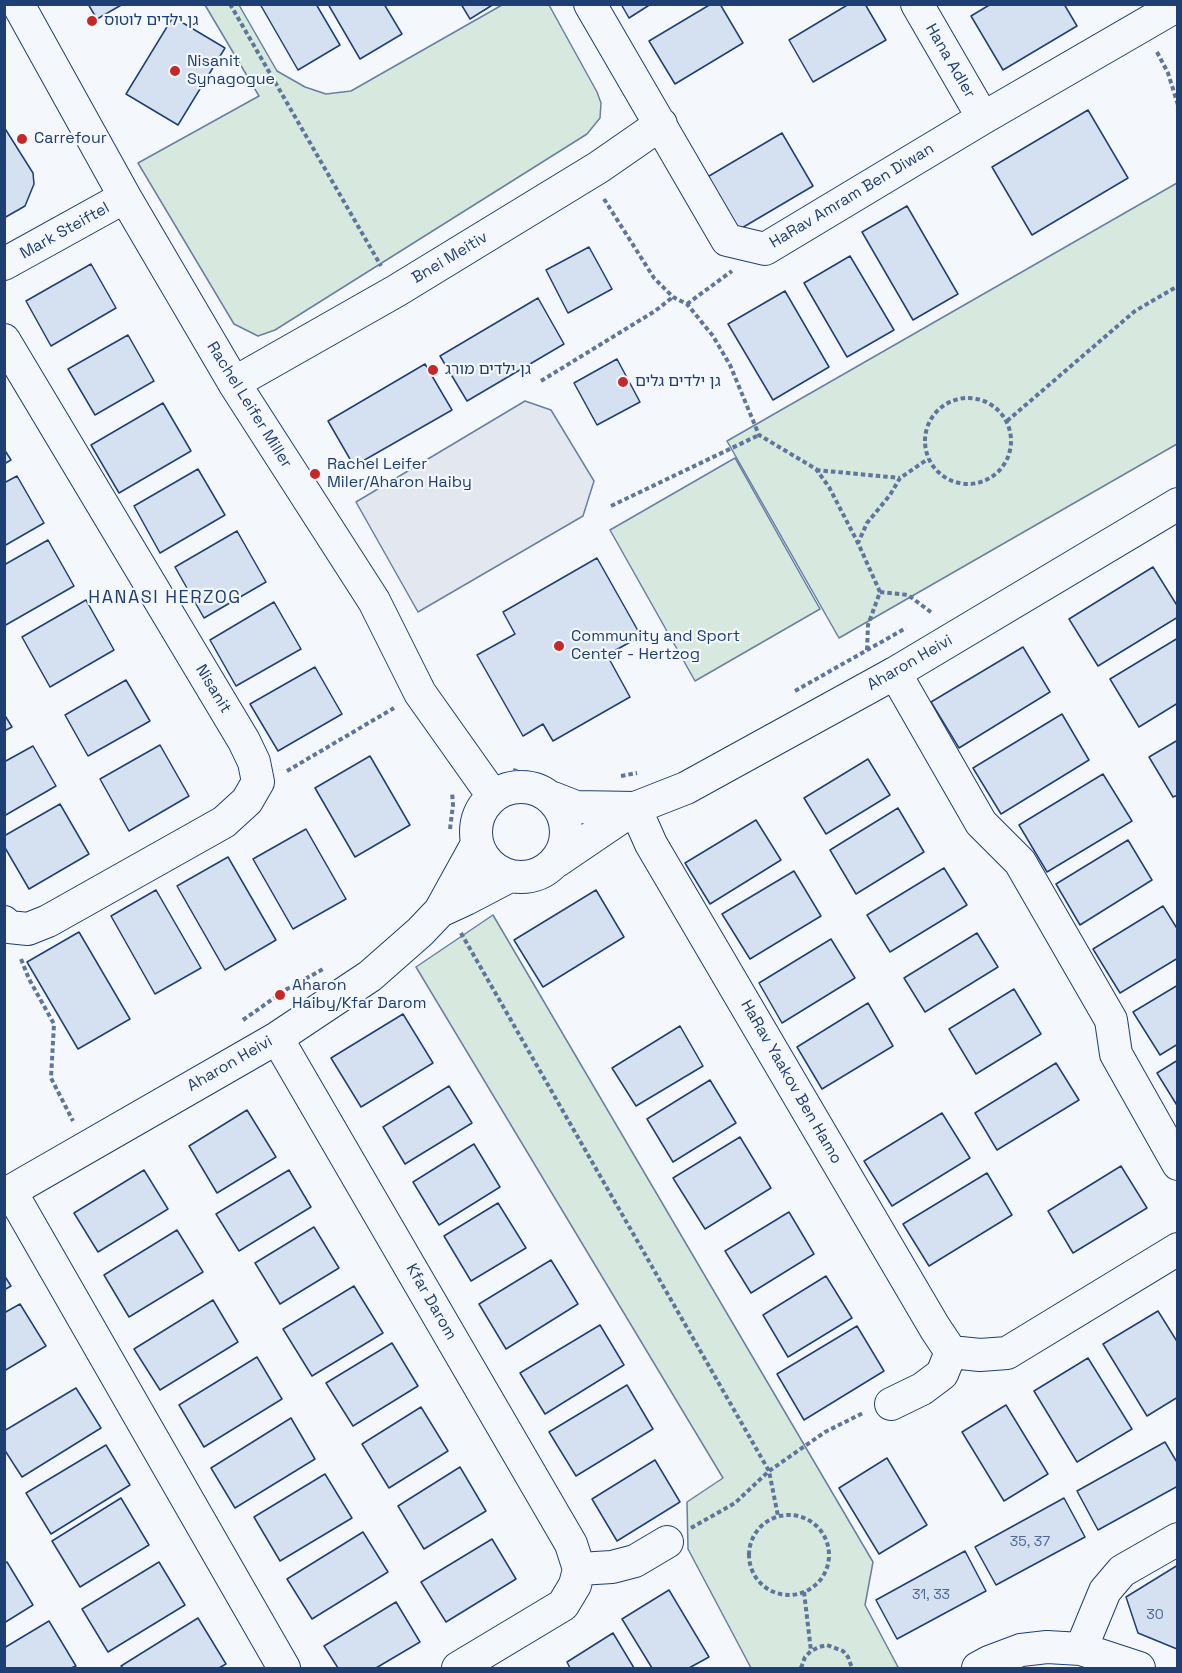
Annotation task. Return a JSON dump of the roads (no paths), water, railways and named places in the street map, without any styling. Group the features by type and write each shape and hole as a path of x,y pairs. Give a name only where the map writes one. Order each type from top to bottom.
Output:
{"street":[{"name":"Rachel Leifer Miller","path":"18,4 125,197 234,383 374,602 420,693 493,796"},
{"path":"590,4 661,124"},
{"name":"Hana Adler","path":"917,4 983,118"},
{"name":"HaRav Amram Ben Diwan","path":"661,124 727,240 765,249 983,118 1178,5"},
{"name":"Bnei Meitiv","path":"234,383 396,291 599,167 661,124"},
{"name":"Mark Steiftel","path":"4,264 125,197"},
{"name":"Nisanit","path":"4,340 244,741 254,762 258,782 248,801 224,822 48,921 28,929 7,924"},
{"name":"Aharon Heivi","path":"557,861 635,808 686,788 895,673 1175,512"},
{"path":"895,673 981,823 1020,862 1106,1010 1111,1020 1116,1054 1178,1164"},
{"path":"517,786 545,788 565,816 568,841 557,861 547,869 535,875 510,876 489,864 482,855 477,844 478,818 484,806 504,789 517,786"},
{"name":"Aharon Heivi","path":"545,788 576,807 635,808"},
{"name":"HaRav Yaakov Ben Hamo","path":"635,808 657,855 951,1352"},
{"name":"Aharon Heivi","path":"451,922 477,844"},
{"name":"Aharon Heivi","path":"8,1193 277,1038 370,976 420,932 451,922 466,899 510,876"},
{"name":"Kfar Darom","path":"277,1038 572,1544 579,1569"},
{"path":"8,1193 284,1668"},
{"path":"891,1404 922,1389 942,1374 951,1352 1007,1353 1178,1249"},
{"path":"1081,1649 1105,1591 1122,1571 1178,1539"},
{"path":"458,1668 563,1605 575,1585 579,1569 612,1568 635,1561 667,1542"},
{"path":"978,1668 1020,1650 1047,1647 1081,1649 1139,1668"}],"place":[{"name":"גן ילדים לוטוס","path":"92,21"},
{"name":"Nisanit Synagogue","path":"175,71"},
{"name":"Carrefour","path":"22,139"},
{"name":"גן ילדים מורג","path":"433,370"},
{"name":"גן ילדים גלים","path":"623,382"},
{"name":"Rachel Leifer Miler/Aharon Haiby","path":"315,474"},
{"name":"Community and Sport Center - Hertzog","path":"559,646"},
{"name":"Aharon Haiby/Kfar Darom","path":"280,995"}],"district":[{"name":"HANASI HERZOG","path":"165,598"}]}
